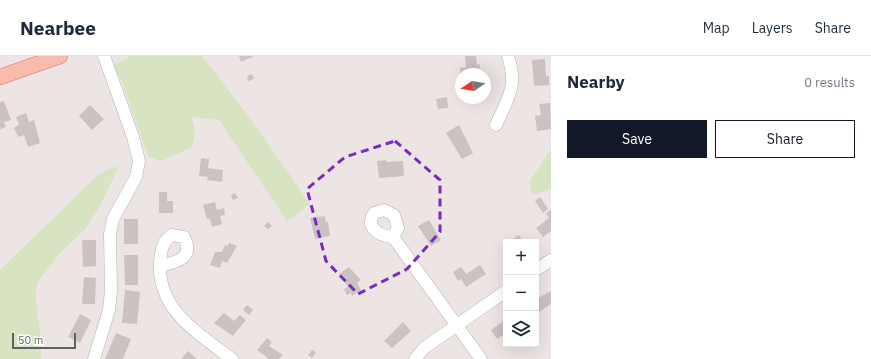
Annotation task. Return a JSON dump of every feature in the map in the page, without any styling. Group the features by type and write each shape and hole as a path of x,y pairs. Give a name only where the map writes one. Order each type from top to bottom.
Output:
{"main road":[{"path":"0,77 60,56"}],"street":[{"path":"94,359 109,310 111,291 110,234 113,219 136,177 139,161 134,137 104,56"},
{"path":"496,125 512,90 513,74 508,56"},
{"path":"393,237 449,316 458,324 481,359"},
{"path":"539,268 551,260"},
{"path":"160,266 162,287 166,298 177,314 231,359"},
{"path":"415,359 424,348 503,293"}],"highlighted area":[{"path":"395,141 440,180 440,232 407,269 358,294 326,261 307,189 345,157"}],"green space":[{"path":"131,56 202,56 247,114 310,204 287,221 219,120 191,117 195,132 192,147 161,161 148,156 123,84 113,65"},
{"path":"551,149 551,189 536,194 531,192 529,182"},
{"path":"113,167 118,168 100,206 85,229 60,253 38,282 35,295 40,331 41,359 0,359 0,270 97,176"}],"building":[{"path":"239,56 254,56 241,62"},
{"path":"465,56 476,56 477,65 480,64 480,68 460,68 466,67"},
{"path":"545,59 546,76 549,76 549,85 534,86 532,60"},
{"path":"252,74 254,79 248,81 247,76"},
{"path":"447,97 448,108 438,109 436,99"},
{"path":"4,101 11,120 4,122 6,127 0,129 0,102"},
{"path":"550,103 551,129 537,131 535,116 541,115 539,104"},
{"path":"90,105 104,119 92,130 79,116"},
{"path":"26,113 29,122 34,120 40,143 28,147 24,135 18,137 14,128 19,124 16,117"},
{"path":"459,125 473,153 462,159 446,133"},
{"path":"201,158 209,159 208,168 223,170 222,182 207,180 208,177 199,176"},
{"path":"386,160 386,162 403,161 404,176 379,178 377,161"},
{"path":"159,192 167,192 167,201 173,201 173,213 159,213"},
{"path":"235,193 238,198 233,200 231,195"},
{"path":"540,197 548,209 543,213 535,201"},
{"path":"215,202 217,210 224,208 225,215 220,216 222,224 212,227 210,219 207,219 203,205"},
{"path":"551,210 551,231 543,237 536,228 549,218 546,213"},
{"path":"325,216 326,222 328,222 330,236 315,239 310,218"},
{"path":"124,219 138,219 138,244 124,244"},
{"path":"429,220 441,240 431,246 418,226"},
{"path":"268,222 272,226 268,229 264,226"},
{"path":"519,235 521,239 513,239"},
{"path":"82,240 96,240 96,266 83,267"},
{"path":"229,243 237,246 227,263 222,261 220,268 210,265 215,252 222,252 225,245 228,246"},
{"path":"124,255 138,255 138,285 125,285"},
{"path":"480,265 486,274 466,287 461,279 458,281 453,272 461,267 466,274"},
{"path":"349,267 361,280 357,283 361,290 352,296 351,293 347,295 344,289 348,287 339,274"},
{"path":"84,277 96,278 95,304 82,304"},
{"path":"125,290 140,292 137,324 122,323"},
{"path":"551,291 551,304 539,312 539,311 539,297"},
{"path":"247,305 253,310 249,315 243,310"},
{"path":"224,313 234,321 240,315 246,320 233,336 214,323"},
{"path":"80,314 91,320 80,343 68,337"},
{"path":"503,321 503,335 497,339 491,330"},
{"path":"403,322 411,331 392,348 384,341"},
{"path":"116,333 131,339 123,359 105,359"},
{"path":"267,338 272,342 269,346 283,355 279,359 269,359 257,350"},
{"path":"312,350 316,352 312,358 308,355"},
{"path":"188,351 197,359 181,359"}]}
